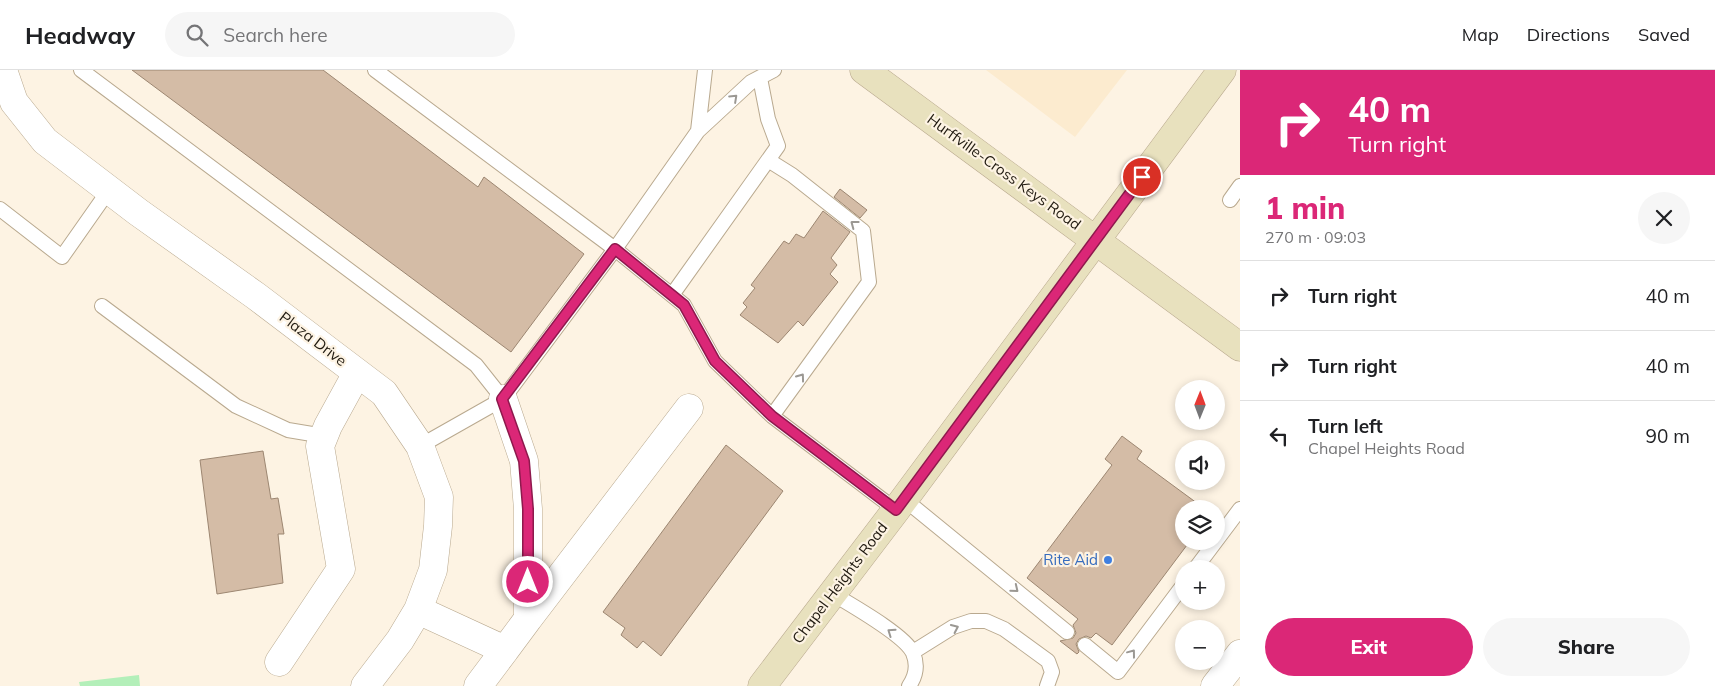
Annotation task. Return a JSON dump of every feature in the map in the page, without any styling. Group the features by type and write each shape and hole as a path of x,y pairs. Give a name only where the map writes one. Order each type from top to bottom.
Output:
{"street":[{"name":"Plaza Drive","path":"3,70 14,102 45,141 384,393 420,446 439,497 433,570 418,610 400,640 365,686"},
{"name":"Hurffville-Cross Keys Road","path":"864,70 1096,239 1240,347"},
{"name":"Chapel Heights Road","path":"762,686 900,505 1222,70"},
{"path":"279,662 341,569 320,446 357,373"},
{"path":"502,399 524,461 528,509 528,619"},
{"path":"478,686 689,408"},
{"path":"418,610 505,650"},
{"path":"1216,686 1240,654"}],"lane":[{"path":"81,70 476,365 502,399"},
{"path":"375,70 615,249 684,305 715,361 772,416 977,559 1067,632"},
{"path":"698,131 705,70"},
{"path":"420,446 502,399 615,249 698,131 751,82 774,70"},
{"path":"672,295 778,146 768,119 760,78"},
{"path":"768,160 864,231 869,282 772,416"},
{"path":"1230,200 1240,186"},
{"path":"0,209 62,257 109,190"},
{"path":"102,306 236,406 288,430 324,436"},
{"path":"1225,529 1240,510"},
{"path":"833,594 898,637 912,652 916,669 909,686"},
{"path":"1085,645 1118,672 1175,596"},
{"path":"912,652 953,627 971,621 986,621 1004,629 1048,661 1052,672 1047,686"}],"shaded area":[{"path":"986,70 1127,70 1075,137"}],"green space":[{"path":"139,675 140,686 80,686 79,682"}],"building":[{"path":"132,70 323,70 478,187 484,177 584,254 511,352"},
{"path":"840,189 867,210 860,218 834,197"},
{"path":"823,211 850,232 831,258 837,265 830,274 838,282 803,326 798,321 778,343 740,315 747,307 743,303 755,288 751,285 784,241 789,244 796,234 804,238"},
{"name":"Rite Aid","path":"1122,436 1142,451 1137,459 1175,487 1175,490 1179,490 1193,500 1175,500 1175,550 1183,550 1112,645 1096,633 1091,638 1086,636 1079,639 1076,644 1079,652 1077,654 1060,641 1073,638 1076,633 1073,625 1078,619 1027,578 1112,465 1105,459"},
{"path":"726,445 783,491 661,656 643,641 637,648 621,635 625,628 603,612"},
{"path":"263,451 271,499 278,498 284,534 278,534 283,583 217,594 200,460"}],"place":[{"name":"Rite Aid","path":"1108,560"}],"route":[{"path":"528,582 528,509 524,461 502,399 615,249 684,305 715,361 772,416 896,510 1142,177"}]}
